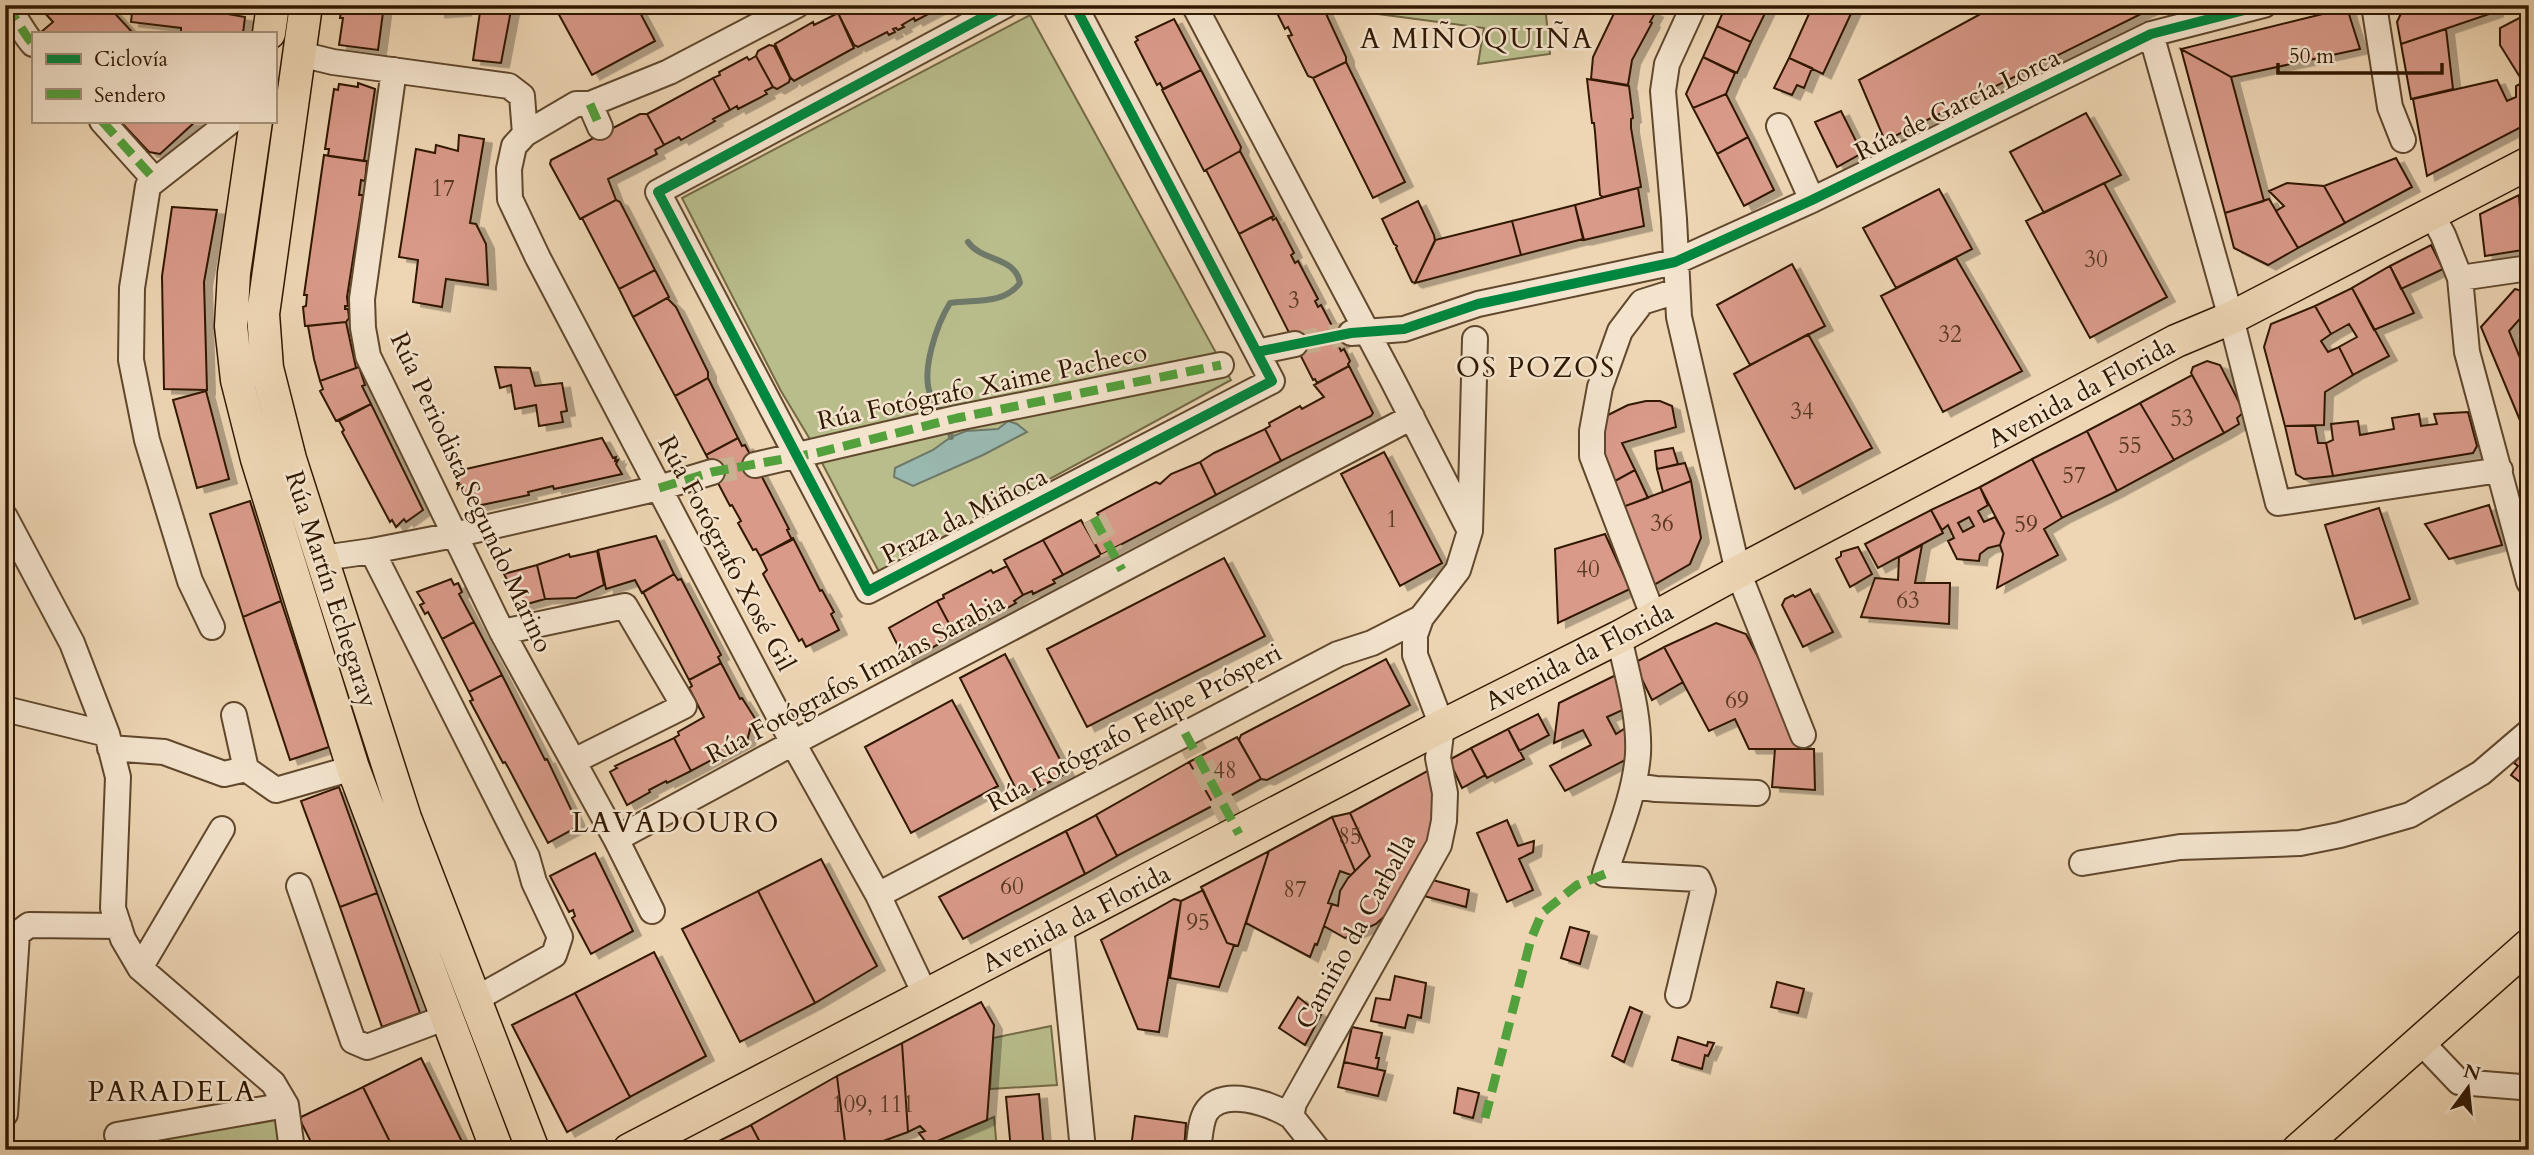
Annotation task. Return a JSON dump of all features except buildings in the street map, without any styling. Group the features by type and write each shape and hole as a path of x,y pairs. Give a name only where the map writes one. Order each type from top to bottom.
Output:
{"main road":[{"path":"269,32 273,5"},
{"name":"Rúa Martín Echegaray","path":"306,5 263,314 267,368 290,459 405,818 534,1150"},
{"name":"Rúa Martín Echegaray","path":"256,122 234,273 231,326 237,380 257,459 354,768 497,1150"},
{"name":"Avenida da Florida","path":"629,1150 1619,637 2176,341 2231,318 2529,163"},
{"path":"2298,1150 2529,945"}],"street":[{"path":"300,54 333,62 509,86 522,96 525,134 576,104 590,104 669,72 797,5"},
{"name":"Praza da Miñoca","path":"1006,5 658,192 869,591 1272,381 1077,10"},
{"path":"1194,5 1359,333 1412,417 1470,531"},
{"path":"1693,5 1667,64 1663,91 1679,317 1738,572 1803,735"},
{"name":"Rúa de García Lorca","path":"1675,262 1812,200 2151,34 2264,5"},
{"path":"2374,5 2390,107 2403,140"},
{"path":"5,6 16,17 21,30 32,43"},
{"path":"2151,34 2231,318 2278,503 2500,470"},
{"name":"Rúa Periodista Segundo Marino","path":"394,70 362,299 368,356 502,632 616,839 652,911"},
{"path":"590,104 600,127"},
{"path":"103,122 155,180"},
{"path":"212,627 190,581 147,440 131,359 132,288 148,186 229,122"},
{"path":"1779,126 1812,200"},
{"name":"Rúa Fotógrafo Xosé Gil","path":"525,134 514,146 509,169 510,199 538,258 793,743 878,895 926,996"},
{"path":"2431,213 2460,278 2467,352 2529,582"},
{"path":"1359,333 1404,329 1478,304 1675,262"},
{"path":"2460,278 2529,268"},
{"path":"1654,618 1592,456 1592,431 1600,387 1620,331 1642,302 1677,290"},
{"path":"1443,726 1415,655 1415,635 1421,618 1458,570 1470,531 1475,339"},
{"path":"1257,352 1295,344"},
{"name":"Rúa Fotógrafo Xaime Pacheco","path":"755,465 948,421 1221,365"},
{"name":"Rúa Fotógrafos Irmáns Sarabia","path":"616,839 1117,562 1412,417"},
{"path":"323,558 454,535 659,488 712,472"},
{"path":"5,517 72,643 109,741 118,777 113,908 123,939 140,968 273,1083 286,1105 292,1150"},
{"path":"372,551 527,857 534,883 560,937 554,955 474,1000"},
{"path":"502,632 625,606 684,706 574,761"},
{"name":"Rúa Fotógrafo Felipe Prósperi","path":"878,895 1338,654 1371,643 1421,618"},
{"path":"1619,637 1636,727 1638,754 1633,786 1605,874 1698,880 1703,891 1678,995"},
{"path":"5,709 109,741 164,752 224,774 246,769"},
{"path":"234,715 246,769 276,790 354,768"},
{"name":"Camiño da Carballa","path":"1291,1116 1294,1103 1439,845 1444,821 1445,793 1438,758 1443,726"},
{"path":"2082,863 2180,847 2300,843 2340,835 2410,815 2481,773 2529,732"},
{"path":"1633,786 1757,793"},
{"path":"140,968 222,829"},
{"path":"299,886 353,1041 367,1047 447,1017"},
{"path":"5,1114 8,1013 17,934 29,925 119,926"},
{"path":"1061,926 1083,1150"},
{"path":"2421,1042 2459,1082 2521,1087"},
{"path":"1198,1150 1204,1115 1212,1105 1223,1100 1272,1105 1291,1116 1318,1150"},
{"path":"117,1135 286,1105"}],"green space":[{"path":"1370,5 1545,5 1550,54 1478,64 1484,28 1371,13"},
{"path":"1030,15 1231,380 879,572 808,436 781,391 682,198"},
{"path":"1051,1026 1057,1085 990,1089 993,1038"},
{"path":"994,1117 997,1150 916,1150 987,1120"},
{"path":"276,1118 282,1150 114,1150 113,1144"}],"water":[{"path":"1008,421 1027,432 913,486 894,477 895,468 933,450 951,437 966,431 998,429"}],"waterway":[{"path":"944,415 931,396 928,374 935,335 950,303 997,298 1020,283 1012,268 981,253 968,242"},
{"path":"948,425 951,437"}],"tunnel":[{"path":"1295,344 1351,333"},
{"path":"712,472 755,465"},
{"path":"1094,518 1112,553"},
{"path":"1185,733 1239,834"}],"marked path":[{"path":"5,6 32,43"},
{"path":"590,104 600,127"},
{"path":"103,122 155,180"},
{"path":"659,488 712,472 816,453 957,418 1221,365"},
{"path":"1094,518 1122,570"},
{"path":"1185,733 1239,834"},
{"path":"1485,1118 1531,939 1542,913 1577,885 1605,874"}],"cycle path":[{"path":"1006,5 658,192 868,591 1272,381 1077,10"},
{"path":"1257,352 1351,333 1404,329 1478,304 1675,262 1812,200 2151,34 2264,5"}],"district":[{"name":"A MIÑOQUIÑA","path":"1477,38"},
{"name":"OS POZOS","path":"1536,367"},
{"name":"LAVADOURO","path":"676,822"},
{"name":"PARADELA","path":"172,1091"}]}
